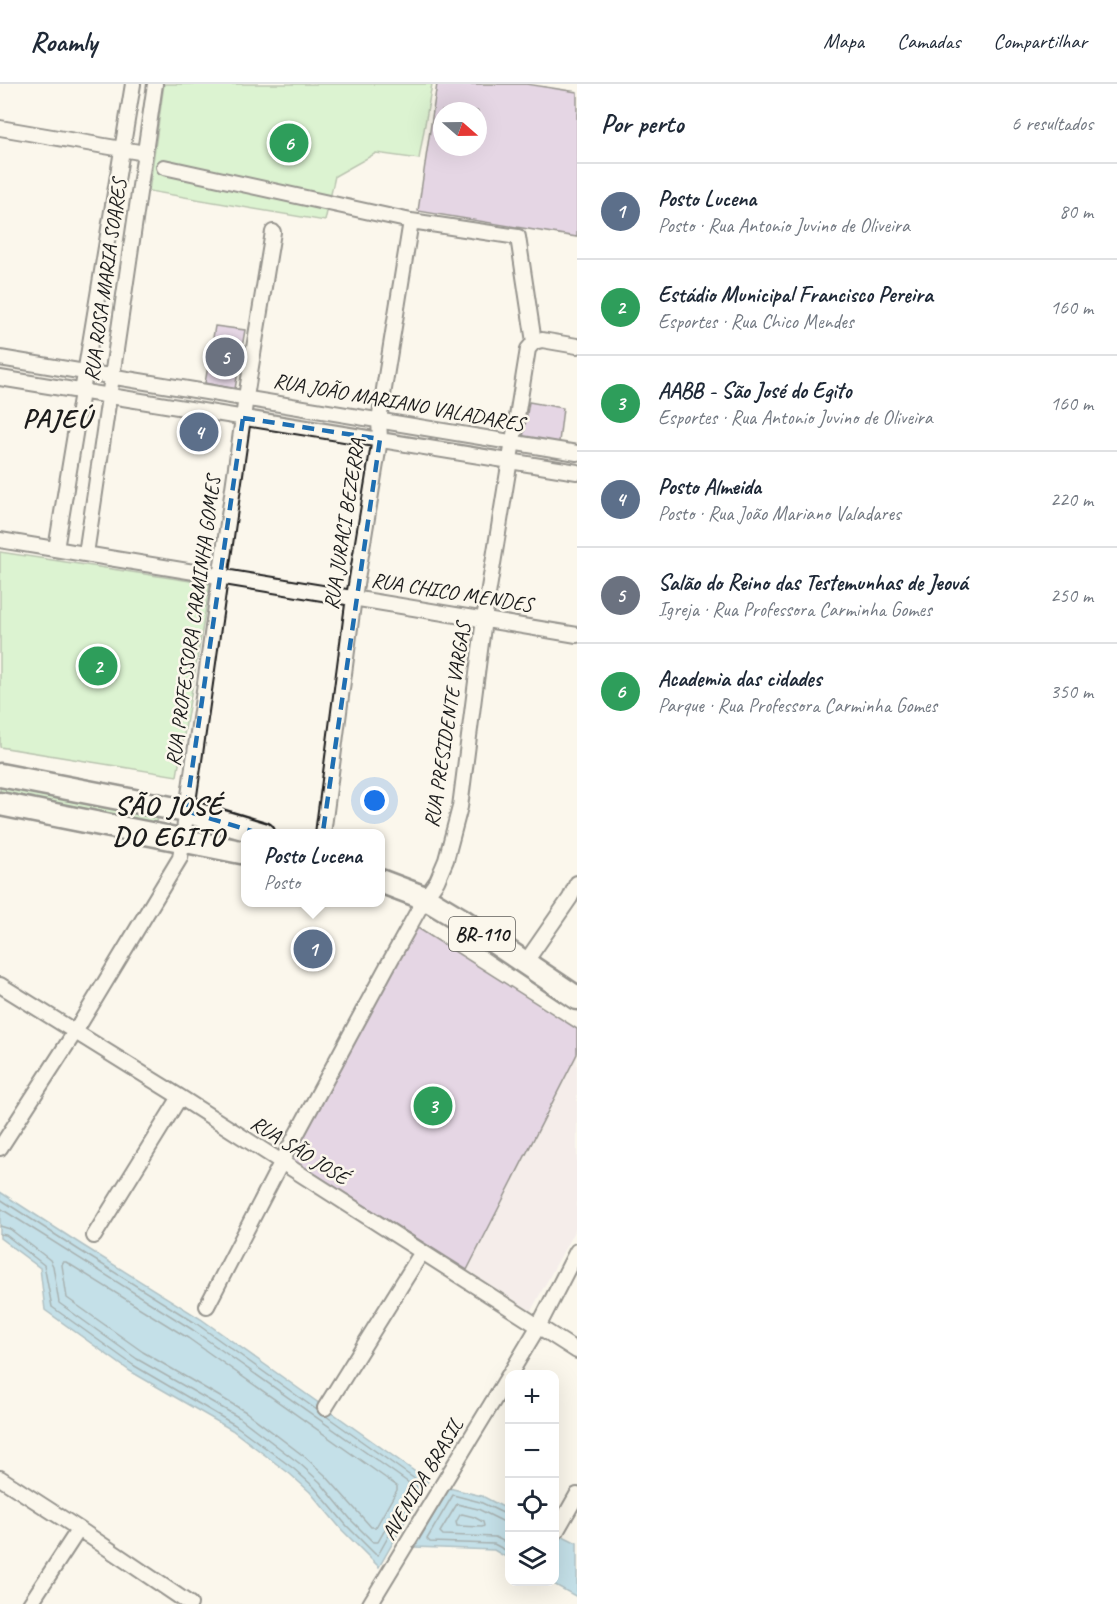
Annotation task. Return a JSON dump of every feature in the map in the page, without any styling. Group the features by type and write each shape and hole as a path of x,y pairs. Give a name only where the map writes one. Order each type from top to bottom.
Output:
{"main road":[{"path":"0,775 186,811 246,829"},
{"path":"0,804 241,852"},
{"name":"BR-110","path":"385,883 425,898 460,919 577,998"}],"street":[{"name":"RUA ROSA MARIA SOARES","path":"56,549 133,84"},
{"name":"RUA ROSA MARIA SOARES","path":"86,554 155,84"},
{"path":"0,128 145,153"},
{"path":"164,167 411,221 518,237 534,342 542,340 577,346"},
{"name":"RUA JURACI BEZERRA","path":"324,829 354,597 380,439 380,420 411,221"},
{"name":"RUA PROFESSORA CARMINHA GOMES","path":"0,1148 75,1032 180,858 246,397 273,232"},
{"path":"94,317 121,322"},
{"name":"RUA PRESIDENTE VARGAS","path":"207,1306 281,1163 447,861 460,807 484,619 512,442 528,349 534,342"},
{"name":"RUA JOÃO MARIANO VALADARES","path":"0,358 577,453"},
{"name":"RUA JOÃO MARIANO VALADARES","path":"0,378 577,472"},
{"name":"RUA CHICO MENDES","path":"0,540 577,634"},
{"path":"525,963 570,898 577,883"},
{"name":"RUA SÃO JOSÉ","path":"0,985 180,1097 577,1351"},
{"path":"94,1236 180,1097"},
{"name":"AVENIDA BRASIL","path":"513,1370 577,1251"},
{"path":"325,1408 423,1252"},
{"name":"AVENIDA BRASIL","path":"370,1604 505,1383"},
{"path":"0,1478 190,1604"},
{"path":"559,1527 577,1496"},
{"path":"30,1604 79,1529"}],"highlighted area":[{"path":"243,418 380,439 320,852 186,811"}],"shaded area":[{"path":"577,1054 577,1226 531,1311 467,1270"}],"green space":[{"path":"164,84 432,84 419,159 376,153 335,176 325,221 149,191"},
{"path":"0,552 210,584 177,776 0,747"},
{"path":"0,785 152,814 158,819 153,824 0,796"}],"water":[{"path":"0,1192 201,1319 428,1481 379,1567 342,1530 310,1492 290,1474 232,1430 130,1371 45,1310 40,1268 0,1238"},
{"path":"449,1488 482,1496 505,1508 505,1557 494,1550 415,1547"},
{"path":"559,1534 577,1543 577,1597 557,1586"}],"building":[{"path":"437,84 526,84 577,92 577,237 418,211 433,111 433,156 487,156 487,102 434,102"},
{"path":"215,326 245,330 235,389 205,383"},
{"path":"529,402 563,408 559,442 523,438"},
{"path":"413,925 577,1029 577,1054 467,1270 289,1158"}],"place":[{"name":"Academia das cidades","path":"289,143"},
{"name":"Salão do Reino das Testemunhas de Jeová","path":"225,357"},
{"name":"Posto Almeida","path":"199,432"},
{"name":"Estádio Municipal Francisco Pereira","path":"98,666"},
{"name":"Posto Lucena","path":"313,949"},
{"name":"AABB - São José do Egito","path":"433,1106"}],"district":[{"name":"PAJEÚ","path":"57,418"},
{"name":"SÃO JOSÉ DO EGITO","path":"169,820"}]}
